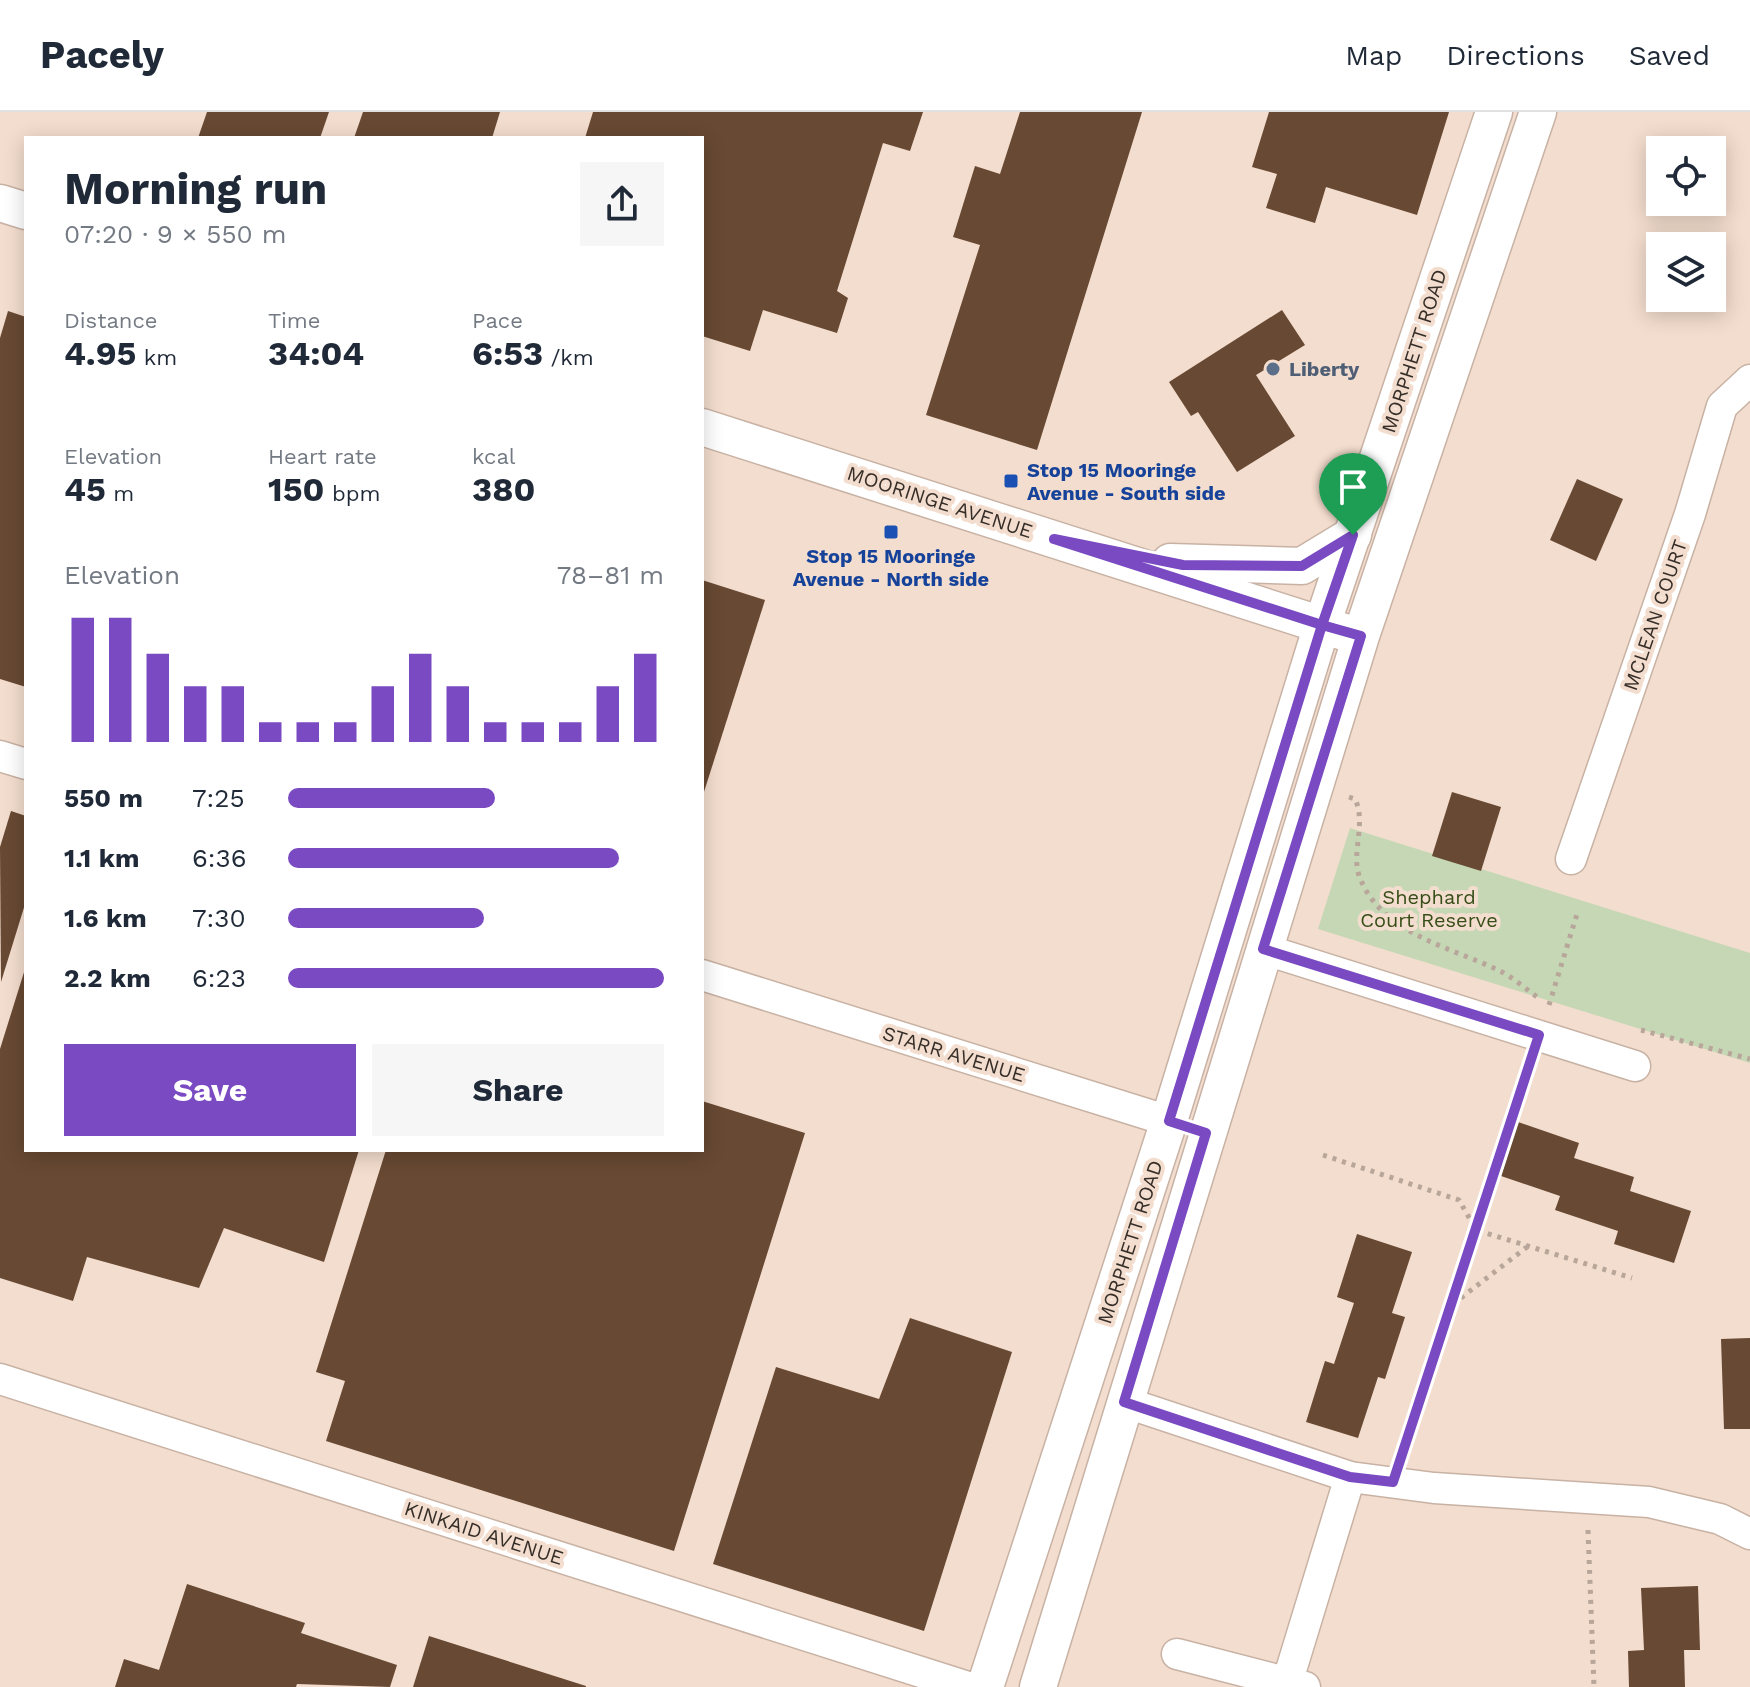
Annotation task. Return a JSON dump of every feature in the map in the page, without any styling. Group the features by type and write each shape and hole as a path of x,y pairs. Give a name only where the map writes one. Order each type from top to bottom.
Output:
{"street":[{"name":"MORPHETT ROAD","path":"985,1687 1169,1121 1322,625 1494,112"},
{"name":"MORPHETT ROAD","path":"1038,1687 1361,636 1538,112"},
{"path":"0,203 24,210"},
{"name":"MCLEAN COURT","path":"1571,859 1690,514 1722,406 1750,380"},
{"name":"MOORINGE AVENUE","path":"704,428 1361,636"},
{"path":"1054,539 1183,565 1302,566 1353,535"},
{"path":"0,756 24,763"},
{"path":"1263,949 1635,1066"},
{"name":"STARR AVENUE","path":"704,976 1206,1133"},
{"name":"KINKAID AVENUE","path":"0,1379 968,1687"},
{"path":"1124,1402 1350,1477 1649,1502 1720,1519 1750,1534"},
{"path":"1177,1654 1296,1684 1350,1477"}],"path":[{"path":"1344,795 1355,799 1360,810 1358,875 1373,903 1413,934 1503,972 1549,1005 1564,1009"},
{"path":"1393,1482 1577,914"},
{"path":"1638,1029 1750,1059"},
{"path":"1323,1155 1459,1200 1476,1230 1632,1278"},
{"path":"1451,1306 1528,1246"},
{"path":"1586,1497 1594,1687"}],"green space":[{"name":"Shephard Court Reserve","path":"1350,828 1750,953 1750,1063 1318,929"}],"building":[{"path":"207,112 329,112 321,136 199,136"},
{"path":"363,112 500,112 493,136 355,136"},
{"path":"593,112 923,112 910,151 883,143 837,291 848,298 837,333 763,310 750,351 704,337 704,136 586,136"},
{"path":"1020,112 1142,112 1037,450 926,415 980,245 953,237 975,166 1000,174"},
{"path":"1269,112 1449,112 1417,215 1326,187 1315,223 1266,208 1277,174 1252,167"},
{"path":"1282,310 1305,345 1256,375 1295,436 1237,472 1198,412 1191,416 1169,382"},
{"path":"8,311 24,316 24,686 0,679 0,338"},
{"path":"1577,479 1623,499 1596,561 1550,540"},
{"path":"704,581 765,600 704,792"},
{"path":"1452,792 1501,807 1481,871 1432,856"},
{"path":"11,811 24,815 24,907 1,982 0,847"},
{"path":"24,972 24,1152 358,1152 324,1262 224,1228 199,1288 87,1257 73,1301 0,1278 0,1049"},
{"path":"704,1102 805,1133 674,1551 326,1441 345,1381 316,1372 385,1152 704,1152"},
{"path":"1518,1122 1579,1143 1574,1158 1634,1177 1630,1191 1691,1211 1674,1263 1614,1244 1618,1231 1555,1210 1560,1196 1501,1176"},
{"path":"1357,1234 1412,1252 1392,1313 1405,1317 1385,1379 1378,1377 1358,1438 1306,1422 1325,1361 1334,1364 1354,1303 1337,1297"},
{"path":"910,1318 1012,1352 924,1631 713,1564 776,1367 879,1399"},
{"path":"1750,1338 1750,1429 1724,1429 1721,1339"},
{"path":"187,1584 305,1623 301,1633 397,1665 390,1687 297,1684 296,1687 115,1687 124,1659 159,1670"},
{"path":"1698,1586 1700,1650 1684,1650 1685,1687 1629,1687 1628,1651 1644,1650 1641,1588"},
{"path":"429,1636 586,1686 586,1687 413,1687"}],"place":[{"name":"Liberty","path":"1273,369"},
{"name":"Stop 15 Mooringe Avenue - South side","path":"1011,481"},
{"name":"Stop 15 Mooringe Avenue - North side","path":"891,532"}],"route":[{"path":"1353,535 1302,566 1183,565 1054,539 1322,625 1169,1121 1206,1133 1124,1402 1350,1477 1393,1482 1539,1035 1263,949 1361,636 1322,625 1353,535"}]}
